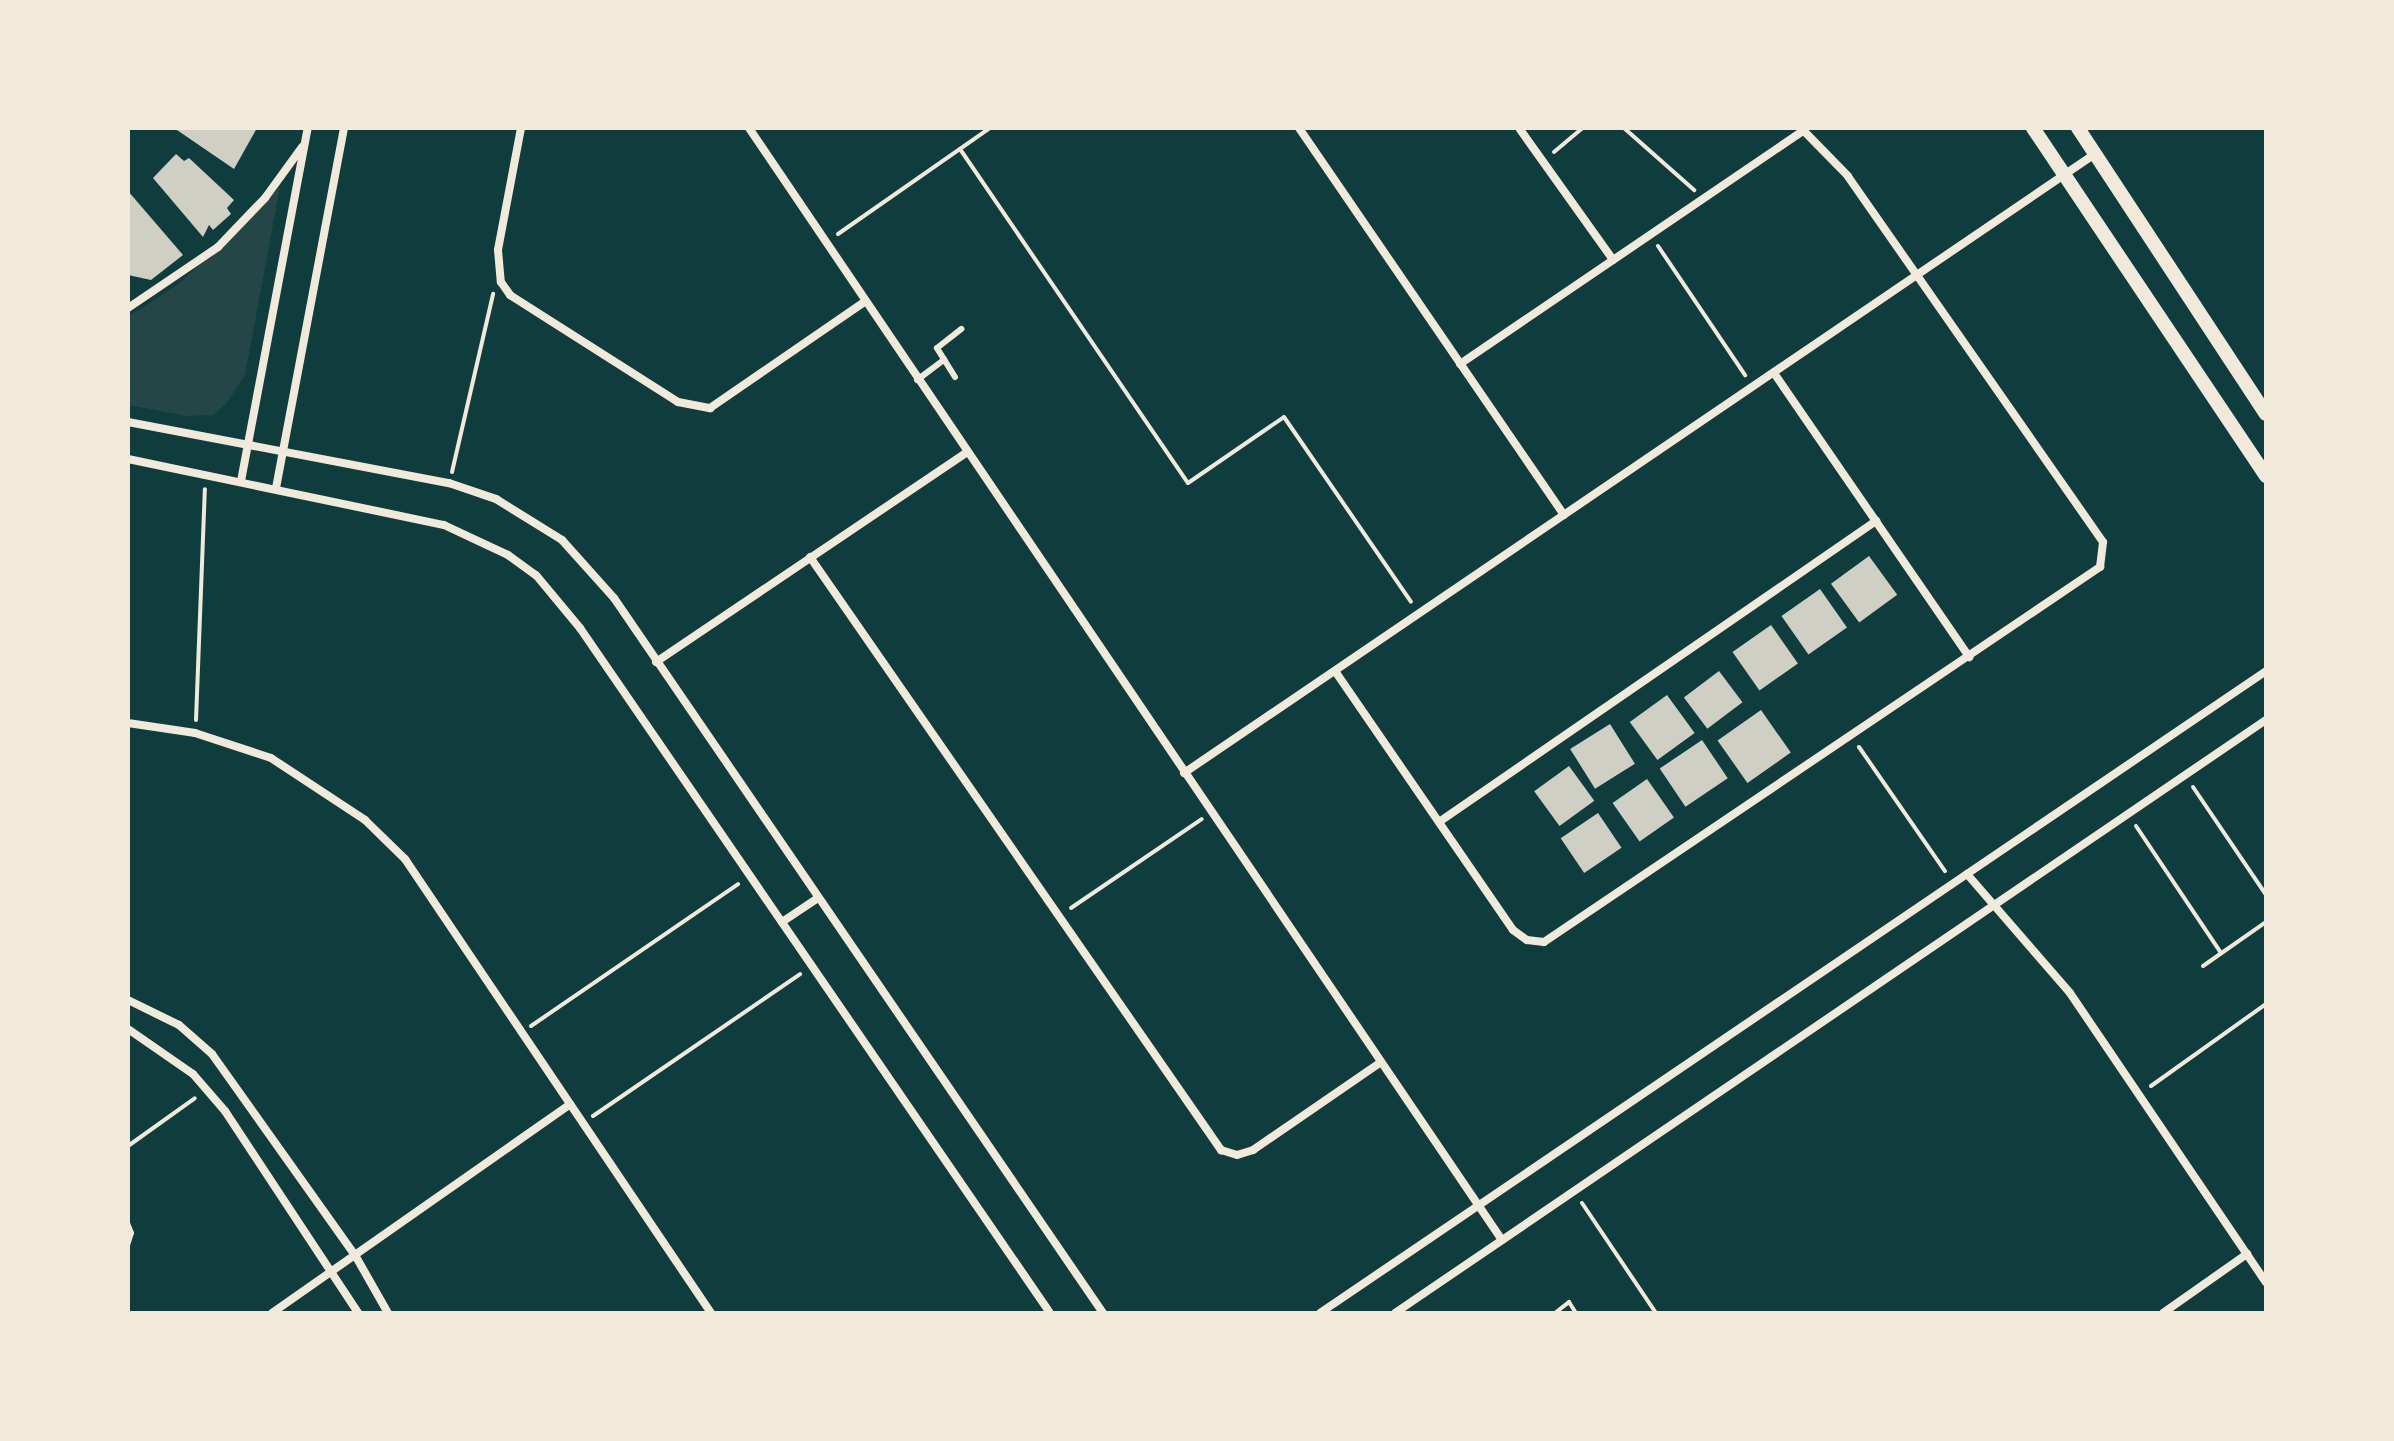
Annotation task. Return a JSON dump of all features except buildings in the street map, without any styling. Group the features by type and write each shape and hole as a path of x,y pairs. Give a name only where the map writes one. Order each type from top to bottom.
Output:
{"street":[{"path":"241,481 308,128"},
{"path":"276,488 344,128"},
{"path":"521,128 498,250 501,282 510,295 693,409 710,408 864,302"},
{"path":"749,128 966,453 1502,1240"},
{"path":"1299,128 1564,515"},
{"path":"1519,128 1613,260"},
{"path":"2033,128 2266,476"},
{"path":"2078,128 2266,414"},
{"path":"1335,671 1513,930 1527,940 1544,942 2100,567 2103,542 1848,176 1802,129 1460,364"},
{"path":"128,308 218,247 265,198 305,143"},
{"path":"1184,773 2095,154"},
{"path":"1774,373 1969,657"},
{"path":"128,422 449,483 496,499 562,540 614,598 1103,1313"},
{"path":"656,662 966,453"},
{"path":"128,459 444,525 508,555 536,575 580,628 1050,1313"},
{"path":"1439,822 1876,521"},
{"path":"810,557 1221,1150 1237,1155 1253,1150 1381,1062"},
{"path":"1320,1313 2266,671"},
{"path":"1396,1313 2266,720"},
{"path":"128,723 195,733 271,758 365,820 405,859 711,1313"},
{"path":"1967,874 2070,993 2247,1254 2263,1271 2266,1282"},
{"path":"782,922 818,898"},
{"path":"128,1000 179,1025 212,1054 355,1255 388,1313"},
{"path":"128,1029 162,1048 207,1090 334,1270 358,1313"},
{"path":"272,1313 570,1104"},
{"path":"2163,1313 2247,1254"}],"lane":[{"path":"955,377 938,346 961,329"},
{"path":"917,380 944,360"}],"path":[{"path":"824,243 990,128"},
{"path":"1543,162 1583,128"},
{"path":"1624,128 1703,198"},
{"path":"960,149 1188,483 1284,417 1419,614"},
{"path":"1650,234 1754,386"},
{"path":"449,483 489,305 501,282"},
{"path":"195,733 206,475"},
{"path":"1851,737 1954,883"},
{"path":"2185,775 2266,895"},
{"path":"1057,917 1211,813"},
{"path":"2128,814 2221,953"},
{"path":"522,1032 750,876"},
{"path":"2203,966 2266,922"},
{"path":"583,1123 812,966"},
{"path":"2139,1094 2266,1004"},
{"path":"128,1146 207,1090"},
{"path":"1574,1191 1656,1313"},
{"path":"128,1223 132,1233 128,1245"},
{"path":"1555,1313 1569,1302 1576,1313"}],"shaded area":[{"path":"280,187 245,375 226,404 213,415 187,416 128,405 128,317 180,283"}]}
